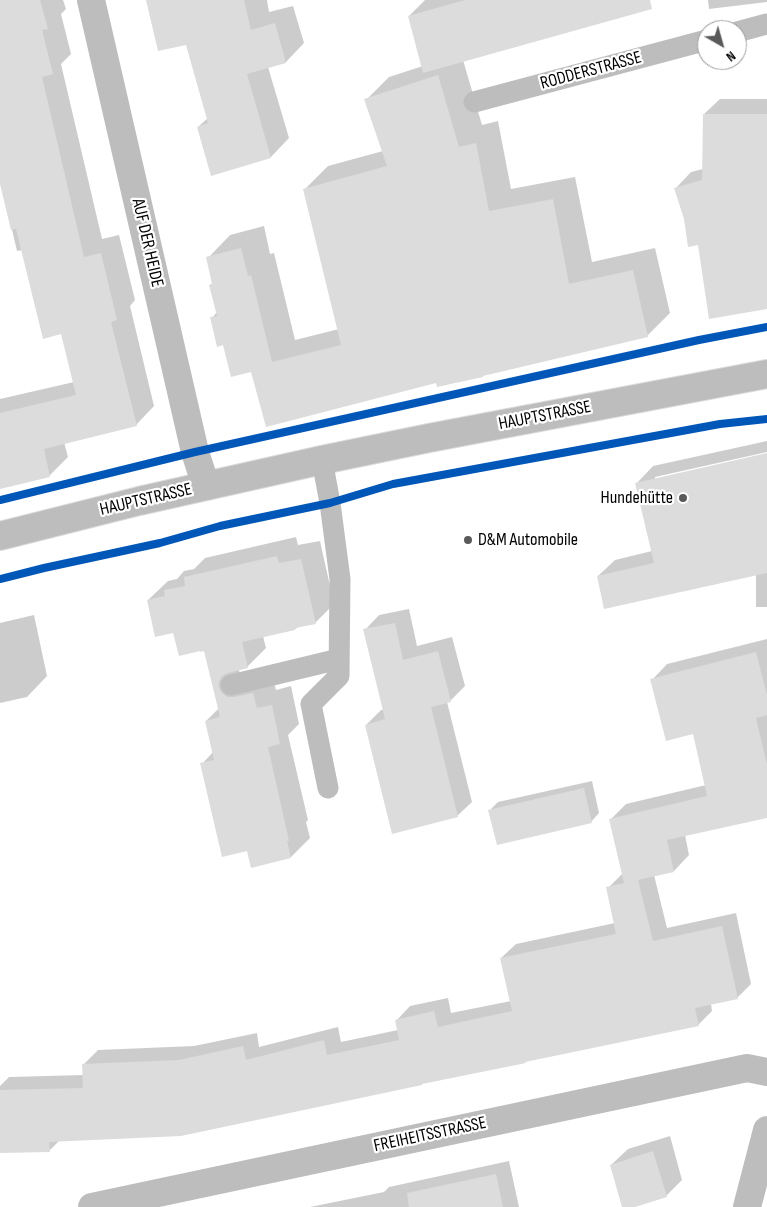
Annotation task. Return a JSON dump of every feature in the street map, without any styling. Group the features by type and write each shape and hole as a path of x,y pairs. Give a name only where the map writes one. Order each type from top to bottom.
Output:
{"street":[{"name":"AUF DER HEIDE","path":"91,0 195,452 206,486"},
{"name":"HAUPTSTRASSE","path":"0,536 139,501 322,460 767,374"},
{"name":"FREIHEITSSTRASSE","path":"92,1207 747,1068 767,1072"},
{"path":"747,1207 767,1130"}],"lane":[{"path":"747,29 767,24"},
{"name":"RODDERSTRASSE","path":"474,102 697,43"},
{"path":"322,460 340,579 339,676 311,704 328,788"},
{"path":"231,685 339,659"}],"building":[{"path":"0,0 40,0 48,29 42,30 53,74 42,77 84,257 101,253 117,320 111,322 137,426 44,449 50,477 0,489 0,413 76,395 61,334 43,339 16,229 11,230 0,184"},
{"path":"146,0 244,0 251,30 275,23 286,63 247,74 271,158 211,176 197,127 208,123 186,45 158,51"},
{"path":"465,0 650,0 652,9 423,73 408,16"},
{"path":"438,75 459,147 476,143 489,211 553,199 569,284 633,270 648,337 437,387 436,383 266,427 251,372 231,377 223,345 217,347 210,317 217,316 209,285 212,284 206,257 241,248 248,276 251,275 272,362 341,345 303,189 387,166 364,99"},
{"path":"703,114 767,114 767,309 709,319 698,245 688,247 684,219 674,188 702,180"},
{"path":"767,453 767,573 604,609 597,576 654,563 635,483"},
{"path":"277,556 279,563 301,559 316,624 242,642 248,668 228,673 222,676 219,682 219,688 227,697 253,693 257,708 272,705 280,744 268,747 291,858 251,868 247,851 222,857 200,763 214,760 205,721 220,717 204,651 179,656 173,633 155,637 147,600 165,596 164,590 185,586 184,577"},
{"path":"395,623 403,660 438,651 451,702 431,707 458,817 392,834 365,725 385,719 363,629"},
{"path":"756,652 767,695 767,715 756,718 767,765 767,818 667,840 674,872 624,883 609,819 707,796 693,734 666,741 650,679"},
{"path":"584,788 592,823 497,845 488,810"},
{"path":"638,880 653,941 722,926 738,999 695,1008 699,1026 181,1136 49,1142 50,1152 0,1153 0,1090 83,1088 82,1064 179,1060 243,1046 246,1060 324,1040 327,1055 399,1040 395,1020 434,1011 438,1027 512,1011 500,958 616,934 606,887"},
{"path":"653,1151 667,1197 635,1207 622,1207 610,1165"},
{"path":"496,1174 503,1207 409,1207 407,1193"}],"cycle path":[{"path":"0,500 195,452 699,340 767,327"},
{"path":"0,579 160,543 220,526 330,503 393,484 720,424 767,419"}],"place":[{"name":"Hundehütte","path":"683,498"},
{"name":"D&M Automobile","path":"468,540"}]}
